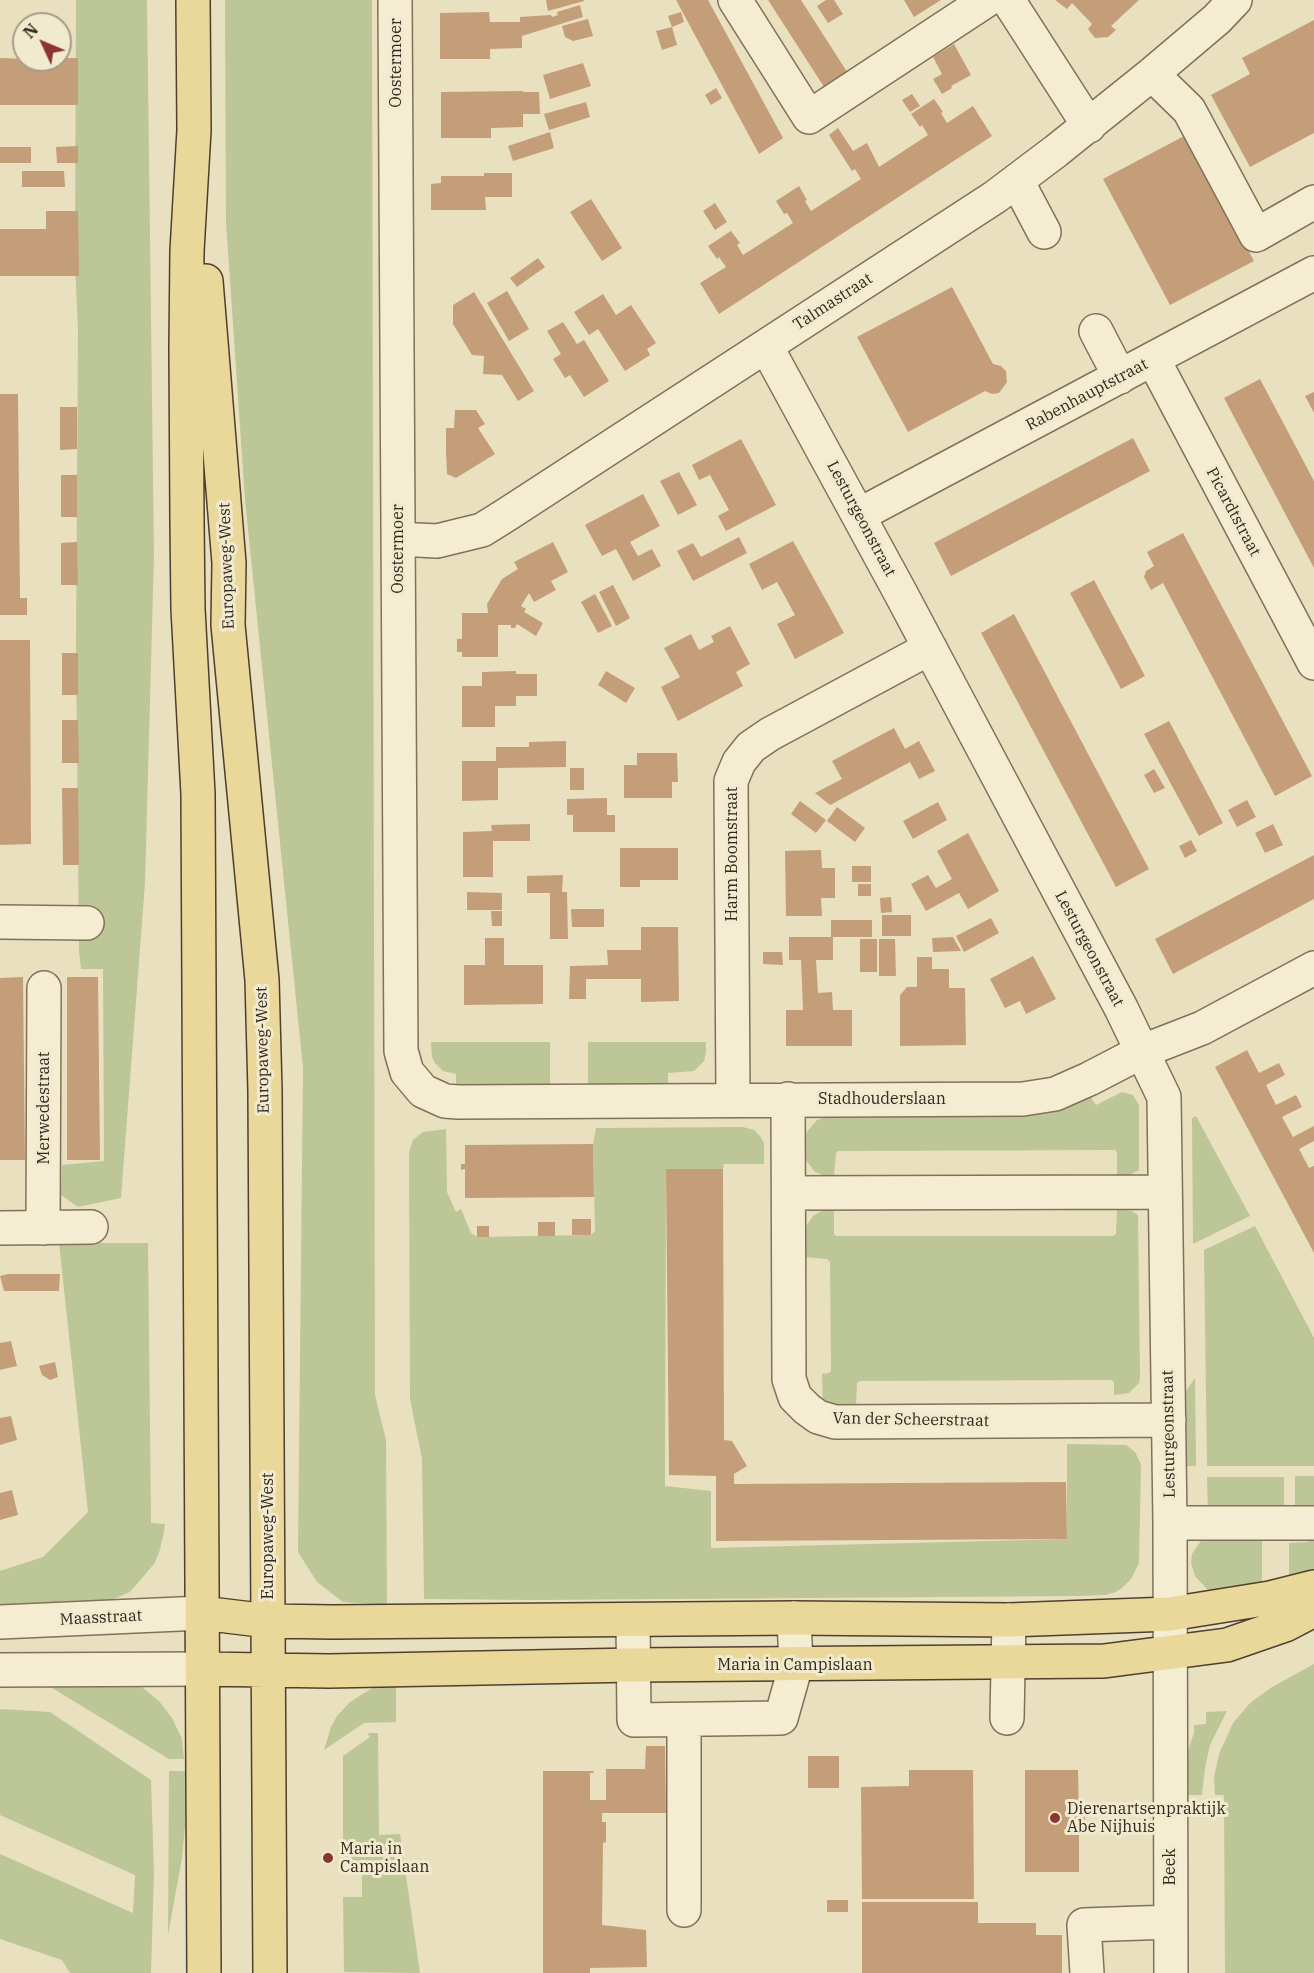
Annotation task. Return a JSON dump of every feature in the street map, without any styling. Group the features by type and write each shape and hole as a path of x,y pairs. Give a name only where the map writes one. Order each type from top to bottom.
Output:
{"main road":[{"name":"Europaweg-West","path":"193,0 194,130 187,283 187,521 189,620 198,794 204,1973"},
{"name":"Europaweg-West","path":"194,130 229,563 228,625 262,980 270,1973"},
{"path":"202,1613 268,1621 435,1622 794,1618 1009,1620 1170,1614 1270,1598 1314,1587"},
{"name":"Maria in Campislaan","path":"202,1669 268,1671 1104,1661 1227,1645 1285,1625 1314,1610"}],"street":[{"name":"Oostermoer","path":"395,0 401,1051 407,1072 423,1091"},
{"path":"735,0 809,117 987,0"},
{"path":"1008,0 1089,126"},
{"name":"Talmastraat","path":"398,539 437,542 482,530 1017,181 1152,74 1217,19 1235,0"},
{"path":"1152,74 1189,110 1256,235 1314,202"},
{"path":"1017,181 1044,232"},
{"name":"Rabenhauptstraat","path":"859,515 1314,273"},
{"path":"1096,331 1120,377"},
{"name":"Lesturgeonstraat","path":"766,346 930,648 1143,1051 1164,1097 1170,1614"},
{"name":"Picardtstraat","path":"1153,359 1313,658"},
{"name":"Harm Boomstraat","path":"733,1099 731,781 739,762 751,747 770,734 930,648"},
{"path":"0,922 87,923"},
{"name":"Stadhouderslaan","path":"423,1091 436,1098 458,1102 1023,1099 1055,1094 1143,1051 1202,1028 1314,968"},
{"name":"Merwedestraat","path":"43,1228 44,988"},
{"name":"Van der Scheerstraat","path":"788,1099 789,1379 795,1397 807,1409 818,1417 835,1422 1169,1420"},
{"path":"789,1193 1165,1192"},
{"path":"0,1228 91,1227"},
{"path":"1170,1523 1314,1523"},
{"name":"Maasstraat","path":"0,1622 202,1613"},
{"name":"Beek","path":"1170,1614 1171,1973"},
{"path":"633,1620 634,1720 684,1720 781,1718 796,1665 794,1618"},
{"path":"1006,1718 1009,1620"},
{"path":"0,1670 202,1669"},
{"path":"684,1720 684,1910"},
{"path":"1087,1973 1084,1925 1170,1922"}],"green space":[{"path":"76,0 147,0 154,555 145,883 121,1198 78,1207 61,1195 62,1165 104,1161 103,969 81,969 79,951 76,647 78,328 75,265"},
{"path":"225,0 372,0 375,1395 386,1440 387,1605 343,1602 317,1582 298,1552 303,1068 245,500 226,222"},
{"path":"431,1042 550,1042 550,1084 456,1085 456,1074 443,1071 435,1063 432,1057"},
{"path":"588,1042 706,1042 706,1052 704,1061 694,1071 668,1073 668,1084 588,1084"},
{"path":"1122,1092 1133,1095 1139,1105 1139,1170 1126,1177 1117,1175 1117,1152 1115,1150 838,1151 834,1177 815,1172 805,1159 803,1140 805,1134 817,1120 828,1116 1037,1114 1065,1107 1090,1096 1096,1105"},
{"path":"1196,1116 1250,1216 1193,1244 1192,1118"},
{"path":"743,1127 754,1130 764,1143 764,1164 724,1164 723,1169 666,1169 665,1486 711,1491 711,1548 1067,1539 1067,1444 1126,1445 1135,1452 1141,1464 1139,1563 1131,1579 1123,1587 1105,1595 1079,1596 424,1599 422,1459 410,1399 409,1152 413,1140 423,1132 446,1129 447,1192 456,1212 461,1209 471,1233 477,1237 591,1235 595,1231 593,1144 596,1128"},
{"path":"832,1208 836,1236 1113,1236 1116,1234 1117,1209 1132,1211 1138,1215 1139,1383 1129,1393 1114,1395 1114,1382 1111,1380 860,1381 857,1383 856,1407 823,1405 822,1374 831,1371 830,1262 827,1259 803,1257 804,1229 813,1216"},
{"path":"1255,1226 1314,1338 1314,1466 1207,1466 1204,1250"},
{"path":"59,1243 148,1243 151,1523 165,1524 164,1532 154,1564 130,1592 111,1600 85,1603 0,1606 0,1571 43,1557 88,1512"},
{"path":"1195,1378 1196,1466 1184,1466 1184,1394"},
{"path":"1295,1476 1314,1476 1314,1514 1295,1514"},
{"path":"1207,1477 1284,1477 1284,1514 1208,1513"},
{"path":"1308,1531 1314,1531 1314,1576 1289,1583 1289,1543 1308,1542"},
{"path":"1260,1536 1262,1540 1262,1588 1214,1592 1207,1589 1195,1576 1191,1563 1192,1554 1203,1538"},
{"path":"1314,1664 1314,1973 1225,1973 1224,1795 1215,1795 1214,1777 1219,1754 1233,1723 1250,1703 1272,1687"},
{"path":"51,1680 108,1680 142,1687 159,1701 172,1718 182,1739 184,1759 169,1759 52,1688"},
{"path":"396,1683 396,1722 364,1723 324,1750 331,1727 337,1716 350,1702 374,1687"},
{"path":"0,1709 50,1712 151,1780 154,1873 151,1973 70,1973 62,1960 0,1939 0,1854 133,1913 135,1875 0,1815"},
{"path":"1227,1711 1210,1745 1202,1795 1186,1795 1186,1756 1194,1733 1194,1725 1206,1724 1206,1712"},
{"path":"367,1733 378,1733 379,1835 400,1834 420,1973 344,1972 343,1897 362,1897 362,1861 343,1861 343,1756 370,1737"},
{"path":"169,1771 185,1771 185,1826 182,1858 168,1935"}],"building":[{"path":"546,0 584,0 584,1 548,11"},
{"path":"676,0 708,0 783,138 759,154"},
{"path":"768,0 801,0 851,78 828,93"},
{"path":"826,0 834,0 843,14 828,23 817,6"},
{"path":"904,0 941,0 914,17"},
{"path":"1055,0 1139,0 1111,26 1116,30 1108,37 1095,38 1088,29 1092,24 1072,3 1067,9"},
{"path":"580,5 583,17 522,36 522,48 490,49 490,59 440,59 440,13 489,12 490,22 520,22 520,17 551,15 552,17 558,15 557,12"},
{"path":"681,12 684,22 672,27 668,16"},
{"path":"588,19 593,36 573,41 565,37 562,26"},
{"path":"1314,20 1314,133 1250,167 1211,95 1250,74 1242,58"},
{"path":"672,27 677,45 662,50 656,31"},
{"path":"954,44 971,75 942,94 933,79 942,74 933,57"},
{"path":"0,58 12,58 12,72 72,72 72,58 78,58 78,105 0,105"},
{"path":"583,63 591,86 550,99 543,75"},
{"path":"716,88 722,98 711,105 705,95"},
{"path":"441,92 539,92 540,114 523,114 523,127 491,128 491,138 441,138"},
{"path":"912,94 920,106 910,112 902,100"},
{"path":"934,99 947,123 973,106 992,136 719,314 700,283 726,267 708,246 731,231 740,243 737,245 743,255 793,223 776,201 799,186 811,211 861,179 855,169 852,171 829,135 838,128 853,151 867,143 879,167 928,135 911,114"},
{"path":"586,102 590,117 549,130 544,114"},
{"path":"550,132 554,148 513,161 508,146"},
{"path":"1186,135 1254,261 1170,305 1103,179"},
{"path":"78,146 78,163 57,163 56,147"},
{"path":"0,147 31,147 31,163 0,163"},
{"path":"22,171 64,171 65,187 22,187"},
{"path":"484,173 512,173 512,197 485,197 486,210 431,210 431,184 441,183 441,176 484,176"},
{"path":"591,199 622,248 602,261 570,212"},
{"path":"715,203 727,222 715,230 703,211"},
{"path":"46,211 78,211 79,276 0,276 0,229 46,229"},
{"path":"538,258 545,267 517,287 510,278"},
{"path":"952,287 993,364 1001,366 1006,371 1007,382 999,393 992,394 985,391 908,432 857,337"},
{"path":"507,291 529,329 509,341 487,303"},
{"path":"474,292 534,391 518,401 502,375 483,374 484,356 472,355 453,324 453,305"},
{"path":"603,294 616,315 631,305 656,343 647,349 650,355 625,371 598,329 589,335 574,312"},
{"path":"563,322 577,344 584,340 609,381 584,397 570,375 565,378 553,359 561,354 547,331"},
{"path":"1260,379 1314,481 1314,568 1224,398"},
{"path":"1314,392 1314,413 1305,396"},
{"path":"0,394 18,394 20,598 27,598 27,615 0,615"},
{"path":"60,407 77,407 77,449 60,450"},
{"path":"455,410 476,410 485,424 478,428 495,454 456,478 447,474 446,452 446,428 454,428"},
{"path":"1133,438 1150,471 951,576 934,543"},
{"path":"741,439 776,505 726,531 718,516 729,510 710,475 699,480 692,465"},
{"path":"679,472 697,505 678,515 660,481"},
{"path":"61,475 77,475 77,517 61,517"},
{"path":"643,494 660,526 630,542 638,556 652,549 661,566 633,581 616,549 602,556 585,525"},
{"path":"1183,533 1312,776 1275,796 1163,583 1151,590 1144,577 1146,571 1154,566 1147,552"},
{"path":"739,537 747,553 693,581 677,551 693,543 701,557"},
{"path":"793,541 844,633 795,659 777,624 795,615 777,582 762,590 749,564"},
{"path":"77,542 78,585 61,585 61,543"},
{"path":"553,542 568,572 551,581 556,590 534,602 529,593 521,606 526,609 524,612 543,623 536,636 517,624 515,628 511,628 511,625 498,625 498,657 462,657 462,652 457,652 457,639 462,639 462,613 488,613 487,604 502,579 518,569 514,562"},
{"path":"1094,580 1145,676 1121,689 1070,593"},
{"path":"613,585 630,618 616,626 599,592"},
{"path":"595,594 612,626 598,633 581,602"},
{"path":"1014,614 1149,869 1116,887 981,633"},
{"path":"730,626 750,664 736,672 743,686 678,721 661,687 680,677 664,648 691,634 699,650 714,642 711,636"},
{"path":"0,640 30,640 31,844 0,845"},
{"path":"62,653 78,653 78,695 62,695"},
{"path":"516,671 516,674 537,674 537,696 516,696 516,706 495,706 495,727 462,727 462,686 482,686 482,672"},
{"path":"606,671 635,688 626,703 598,685"},
{"path":"62,720 78,720 79,763 62,763"},
{"path":"1169,721 1223,823 1199,836 1144,734"},
{"path":"894,728 905,749 919,741 935,771 919,779 910,762 830,805 815,793 842,779 832,761"},
{"path":"566,741 566,767 498,768 498,800 462,801 462,761 496,761 496,747 529,747 529,742"},
{"path":"637,753 677,753 678,782 672,782 672,798 624,798 624,765 637,765"},
{"path":"570,768 584,768 584,790 570,790"},
{"path":"1154,769 1165,788 1154,793 1144,775"},
{"path":"62,788 78,788 79,865 63,865"},
{"path":"607,798 607,815 615,815 615,832 573,832 573,815 567,815 567,799"},
{"path":"1247,800 1256,817 1237,827 1228,810"},
{"path":"800,801 826,820 816,833 791,814"},
{"path":"938,802 947,820 913,839 903,821"},
{"path":"837,807 865,828 855,842 827,821"},
{"path":"530,824 530,841 493,841 493,877 463,877 463,832 492,831 491,825"},
{"path":"1273,824 1283,845 1265,853 1255,833"},
{"path":"968,833 999,891 968,909 959,893 926,911 911,884 928,875 936,888 952,879 937,851"},
{"path":"1191,840 1197,851 1185,858 1179,846"},
{"path":"620,848 678,848 678,880 640,880 640,887 620,887"},
{"path":"821,850 822,868 835,868 835,898 821,898 822,916 786,916 785,851"},
{"path":"1314,855 1314,899 1173,974 1155,939"},
{"path":"852,866 871,866 871,882 852,882"},
{"path":"563,875 562,892 567,892 568,939 550,939 550,893 527,893 527,876"},
{"path":"858,884 871,884 871,896 858,896"},
{"path":"467,892 502,893 502,910 467,910"},
{"path":"891,897 892,912 881,913 880,898"},
{"path":"571,909 604,909 604,927 572,927"},
{"path":"491,911 502,911 502,926 492,926"},
{"path":"882,915 911,915 911,936 882,936"},
{"path":"991,918 999,933 964,952 956,936"},
{"path":"831,920 872,920 872,937 833,937 833,960 816,960 818,993 832,992 833,1010 852,1010 852,1046 786,1046 786,1010 803,1010 801,960 789,960 789,937 831,937"},
{"path":"641,927 678,927 679,1001 641,1002 641,979 586,979 586,999 569,999 570,966 608,965 607,950 641,950"},
{"path":"953,937 961,951 933,952 932,938"},
{"path":"485,938 504,938 504,965 543,965 543,1004 464,1005 464,965 485,965"},
{"path":"860,939 877,939 877,972 860,972"},
{"path":"879,939 895,939 896,976 879,976"},
{"path":"763,952 782,952 783,965 763,964"},
{"path":"1033,956 1056,999 1026,1014 1020,1001 1005,1008 990,979"},
{"path":"917,957 932,957 932,969 949,969 949,988 965,988 966,1045 900,1046 900,995 907,987 917,987"},
{"path":"23,977 25,1160 0,1160 0,978"},
{"path":"67,977 98,977 100,1160 67,1160"},
{"path":"1247,1050 1259,1073 1279,1063 1285,1075 1266,1085 1276,1105 1296,1095 1302,1107 1282,1117 1293,1137 1314,1126 1314,1141 1299,1149 1309,1168 1314,1166 1314,1253 1215,1067"},
{"path":"593,1144 594,1197 465,1198 465,1169 461,1170 461,1164 465,1164 465,1145"},
{"path":"666,1169 723,1169 724,1440 732,1441 747,1466 734,1474 734,1484 1066,1482 1067,1539 716,1541 716,1476 669,1475"},
{"path":"572,1219 591,1219 591,1235 572,1235"},
{"path":"538,1222 555,1222 555,1236 538,1236"},
{"path":"477,1226 489,1226 489,1237 477,1237"},
{"path":"60,1274 59,1291 4,1291 0,1276"},
{"path":"11,1341 17,1366 0,1370 0,1343"},
{"path":"55,1362 58,1377 50,1380 42,1375 39,1366"},
{"path":"11,1416 17,1440 0,1445 0,1418"},
{"path":"12,1490 18,1515 0,1520 0,1493"},
{"path":"646,1746 665,1746 666,1813 602,1813 602,1822 606,1822 606,1842 603,1843 602,1925 646,1930 647,1967 590,1968 590,1973 543,1973 543,1771 593,1771 594,1773 590,1773 590,1800 606,1800 606,1769 645,1769"},
{"path":"808,1756 839,1756 839,1788 808,1788"},
{"path":"909,1770 973,1770 974,1899 862,1899 861,1787 909,1786"},
{"name":"Dierenartsenpraktijk Abe Nijhuis","path":"1025,1770 1078,1770 1079,1813 1085,1813 1085,1823 1079,1823 1079,1872 1025,1872"},
{"path":"827,1900 848,1900 848,1912 827,1912"},
{"path":"862,1902 978,1902 978,1923 1036,1923 1036,1935 1062,1935 1062,1973 862,1973"}],"place":[{"name":"Dierenartsenpraktijk Abe Nijhuis","path":"1055,1818"},
{"name":"Maria in Campislaan","path":"328,1858"}]}
